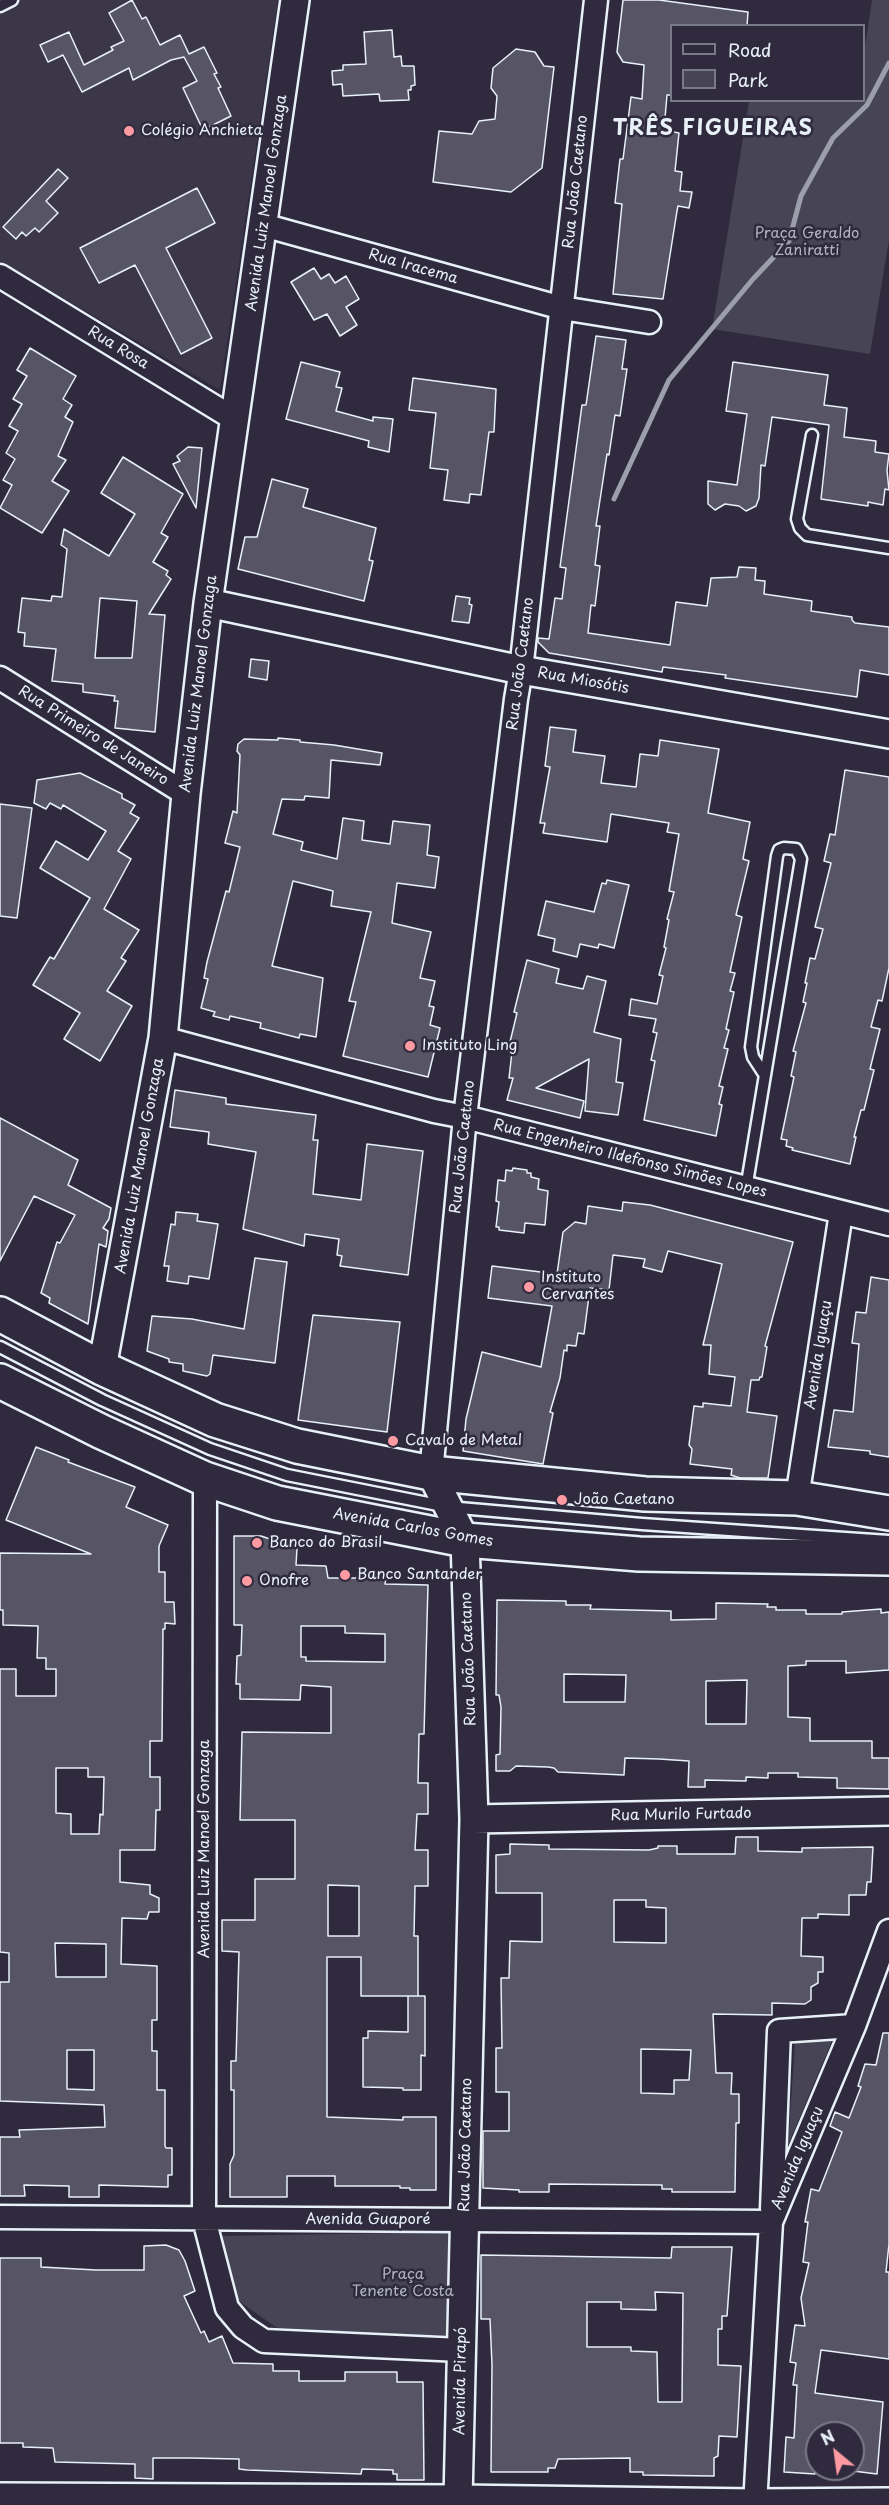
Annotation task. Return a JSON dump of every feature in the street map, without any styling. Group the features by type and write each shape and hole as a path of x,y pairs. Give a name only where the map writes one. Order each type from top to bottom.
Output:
{"main road":[{"path":"0,1314 102,1368 215,1420 297,1446 431,1473 645,1494 797,1498 889,1513"},
{"name":"Avenida Carlos Gomes","path":"0,1381 102,1432 205,1479 277,1503 465,1540 639,1554 889,1556"},
{"path":"843,1504 889,1499"}],"street":[{"name":"Avenida Luiz Manoel Gonzaga","path":"102,1368 163,1038 186,794 208,603 295,0"},
{"name":"Rua João Caetano","path":"464,2220 474,1819 465,1540 431,1473 465,1117 521,670 596,0"},
{"name":"Rua Iracema","path":"263,225 562,308 649,321"},
{"name":"Rua Rosa","path":"0,276 236,420"},
{"name":"Rua Miosótis","path":"208,603 521,670 889,734"},
{"name":"Rua Primeiro de Janeiro","path":"0,678 186,794"},
{"name":"Rua Engenheiro Ildefonso Simões Lopes","path":"163,1038 434,1111 889,1224"},
{"name":"Avenida Iguaçu","path":"797,1498 841,1213"},
{"name":"Avenida Luiz Manoel Gonzaga","path":"205,1479 204,2219 227,2308 243,2327 264,2341 461,2350"},
{"name":"Rua Murilo Furtado","path":"474,1819 889,1811"},
{"name":"Avenida Iguaçu","path":"755,2504 771,2222 854,2026 889,1931"},
{"path":"771,2222 778,2031 854,2026"},
{"name":"Avenida Guaporé","path":"0,2217 771,2222"},
{"name":"Avenida Pirapó","path":"458,2502 464,2220"},
{"path":"0,2497 755,2504 889,2502"}],"lane":[{"path":"0,6 12,0"},
{"path":"812,435 797,519 800,528 807,535 889,548"},
{"path":"746,1189 801,859 796,849 784,848 779,850 777,856 752,1047 753,1057 764,1074"},
{"path":"0,1347 102,1400 210,1449 287,1475 448,1507 642,1524 889,1541"},
{"path":"642,1524 889,1556"}],"shaded area":[{"name":"Colégio Anchieta","path":"0,0 278,0 220,390 0,261"}],"green space":[{"name":"Praça Geraldo Zaniratti","path":"872,0 889,0 889,240 870,354 712,329 749,102 865,102 865,46"},
{"path":"832,2041 788,2145 795,2042"},
{"name":"Praça Tenente Costa","path":"456,2232 453,2338 277,2328 236,2299 220,2236"}],"building":[{"path":"132,0 142,19 146,17 160,45 180,35 189,54 204,47 217,73 214,74 221,87 218,88 231,116 203,130 183,88 197,81 184,57 171,60 133,80 129,68 82,92 63,55 48,62 40,45 69,32 84,65 113,50 111,47 124,41 109,13"},
{"path":"623,0 659,0 748,12 747,24 670,24 670,95 667,95 664,130 679,133 675,171 682,172 680,191 692,192 689,208 678,206 663,299 613,294 622,204 615,203 620,159 623,159 631,97 642,99 644,65 623,62 617,52"},
{"path":"392,30 394,57 401,56 402,66 414,66 415,85 408,90 409,100 380,101 379,94 343,96 342,84 333,85 332,71 343,70 343,65 366,64 364,32"},
{"path":"516,49 535,52 544,66 554,67 542,168 511,192 433,182 439,131 472,134 479,121 495,119 497,96 491,88 493,68"},
{"path":"58,169 68,178 46,201 58,213 39,232 35,228 26,236 22,232 16,239 3,227"},
{"path":"197,188 215,223 166,248 212,338 181,354 135,265 99,283 80,248"},
{"path":"314,268 321,279 329,274 335,283 346,276 359,299 346,307 357,325 340,336 327,314 314,320 291,282"},
{"path":"596,336 626,340 622,369 627,369 620,416 615,415 609,455 607,454 596,526 600,526 595,565 600,566 595,606 591,605 588,633 670,645 676,602 707,606 711,578 737,577 739,567 756,568 755,580 765,581 764,594 812,601 811,611 852,617 855,623 889,627 889,675 860,670 857,697 725,678 726,675 663,667 662,672 549,653 538,642 538,638 549,639 555,598 562,599 566,568 560,567 582,405 586,405"},
{"path":"30,348 76,376 63,399 72,405 65,417 73,422 58,456 66,460 52,481 69,491 42,533 0,508 12,485 3,480 15,459 6,453 18,431 9,426 22,404 13,399 27,376 17,370"},
{"path":"301,362 340,372 336,387 342,388 336,411 373,421 373,417 393,419 389,452 368,447 369,441 286,419"},
{"path":"733,362 828,375 824,405 847,408 844,437 876,441 875,452 889,454 887,470 889,490 885,489 883,505 868,502 868,506 821,499 829,425 772,417 765,466 761,465 759,498 756,506 746,511 739,506 725,504 715,510 708,504 708,481 737,485 747,414 726,411"},
{"path":"413,378 496,389 494,432 489,432 481,495 470,494 469,503 444,500 448,470 430,468 436,413 409,410"},
{"path":"188,447 202,448 196,508 173,464 180,461 177,456"},
{"path":"123,457 183,494 161,533 168,537 153,562 168,571 166,575 171,579 149,614 165,615 155,732 115,728 118,701 114,701 115,696 83,692 83,684 52,681 56,649 24,646 25,633 18,632 22,598 51,601 52,596 62,597 67,549 61,545 64,529 109,556 135,514 101,493","holes":["100,598 137,601 132,658 95,658"]},
{"path":"272,479 308,489 303,507 376,528 369,560 373,561 364,601 238,569 245,537 257,537"},
{"path":"456,596 470,598 469,604 472,605 469,623 452,621"},
{"path":"251,659 269,661 267,680 249,677"},
{"path":"550,727 576,730 573,752 605,756 601,783 636,787 640,754 658,756 660,740 719,749 708,813 750,822 743,859 749,861 736,915 742,917 730,972 735,973 730,991 734,992 726,1029 729,1030 724,1048 728,1049 719,1086 723,1087 719,1104 722,1105 716,1136 644,1120 655,1061 651,1060 657,1033 653,1032 656,1019 629,1015 631,999 657,1004 663,976 659,975 666,948 664,947 669,920 667,919 674,892 669,891 679,834 667,832 669,823 611,814 607,842 543,833 545,823 540,823 550,767 545,766"},
{"path":"278,738 382,753 380,765 331,760 329,798 305,796 304,800 282,799 273,834 303,842 301,850 337,859 343,818 364,821 362,840 390,844 393,821 430,825 427,855 439,857 435,888 397,883 392,923 431,932 420,978 435,981 429,1006 434,1007 430,1025 440,1028 428,1077 343,1056 356,1002 349,1001 371,912 331,906 333,891 293,881 272,966 323,978 316,1037 300,1034 299,1038 260,1028 261,1023 230,1016 229,1020 213,1016 215,1012 201,1008 208,979 204,978 207,962 226,891 229,892 240,847 225,843 233,811 237,813 240,755 237,751 238,744 244,739 278,740"},
{"path":"845,770 889,777 889,968 882,1001 878,1000 871,1027 880,1029 870,1069 874,1070 864,1110 861,1110 854,1137 856,1137 850,1164 792,1150 793,1148 786,1146 787,1140 781,1139 794,1077 791,1076 796,1052 793,1051 806,1003 803,1002 810,958 815,959 823,929 815,927 831,863 824,861 830,834 835,835"},
{"path":"80,773 122,794 122,798 135,805 130,813 139,818 118,851 131,859 104,909 139,930 121,958 126,961 107,991 132,1006 100,1061 64,1039 80,1013 33,985 50,957 54,959 90,898 40,868 56,841 88,860 106,831 63,805 61,809 50,803 46,809 34,803 37,780"},
{"path":"0,804 32,808 17,918 0,916"},
{"path":"607,880 629,885 614,948 599,944 598,948 580,944 577,957 553,951 555,939 538,935 546,901 594,912 602,883 606,884"},
{"path":"527,960 559,969 556,983 583,989 587,976 606,981 594,1032 621,1039 616,1082 623,1083 618,1115 585,1111 589,1059 536,1088 584,1101 580,1118 507,1100 513,1078 509,1078 513,1043 510,1042 517,1013 514,1012"},
{"path":"175,1090 226,1098 226,1104 316,1115 313,1140 318,1140 313,1194 361,1200 367,1144 423,1151 408,1275 340,1266 342,1256 337,1255 339,1239 305,1234 304,1246 243,1229 256,1152 208,1144 209,1132 170,1127"},
{"path":"0,1118 78,1160 68,1185 111,1208 109,1219 103,1228 108,1231 106,1247 99,1244 88,1324 49,1303 50,1298 41,1293 57,1242 60,1243 75,1215 34,1196 0,1261"},
{"path":"513,1168 527,1170 527,1173 531,1173 531,1177 539,1179 538,1189 548,1191 545,1225 525,1223 524,1233 499,1230 499,1227 496,1227 499,1202 496,1201 498,1180 505,1181 506,1170 512,1171"},
{"path":"623,1202 650,1205 793,1242 765,1346 767,1347 762,1377 759,1380 751,1380 747,1412 777,1416 768,1478 740,1478 731,1475 732,1469 690,1464 692,1449 689,1445 694,1406 703,1407 703,1403 731,1406 735,1377 709,1374 711,1345 703,1345 722,1264 668,1251 662,1272 643,1267 645,1259 613,1255 609,1290 590,1288 584,1334 578,1333 576,1346 567,1345 567,1351 564,1350 560,1378 550,1412 553,1413 543,1464 463,1451 466,1419 482,1352 541,1367 552,1306 488,1298 492,1266 557,1274 563,1232 575,1222 586,1224 588,1206 622,1211"},
{"path":"176,1212 198,1214 197,1221 218,1224 209,1279 189,1276 188,1284 167,1281 169,1266 164,1266 171,1224 175,1225"},
{"path":"255,1258 287,1262 275,1363 213,1355 210,1374 207,1376 183,1371 183,1364 169,1362 169,1359 147,1351 152,1316 192,1319 244,1329"},
{"path":"871,1277 889,1280 889,1457 870,1454 870,1451 828,1447 834,1410 853,1412 859,1344 852,1343 856,1312 866,1313"},
{"path":"313,1315 400,1322 387,1432 298,1420"},
{"path":"36,1447 69,1460 68,1462 135,1487 126,1507 168,1525 159,1546 159,1572 165,1572 165,1602 174,1602 175,1624 165,1623 165,1629 163,1629 162,1741 150,1741 150,1777 160,1777 160,1810 156,1810 155,1850 120,1850 120,1882 150,1885 150,1894 159,1898 159,1912 149,1912 147,1919 122,1918 121,1964 157,1966 157,2020 152,2020 152,2051 157,2051 157,2090 165,2090 165,2146 172,2148 172,2175 168,2175 168,2187 99,2185 99,2197 69,2197 69,2186 24,2185 25,2196 0,2196 0,2137 20,2137 19,2130 105,2127 104,2105 0,2101 0,1982 9,1982 9,1953 0,1952 0,1669 16,1669 16,1696 56,1696 56,1669 46,1669 46,1658 37,1658 38,1626 3,1625 3,1610 0,1610 0,1553 91,1554 6,1520","holes":["56,1768 88,1768 88,1777 104,1777 103,1815 100,1814 99,1834 71,1834 71,1814 56,1813","55,1943 106,1944 106,1977 56,1977","67,2050 94,2050 94,2090 67,2089"]},
{"path":"234,1536 261,1536 297,1548 296,1565 326,1566 328,1578 386,1578 385,1584 428,1585 424,1734 419,1734 418,1783 428,1783 428,1814 417,1814 415,1850 428,1850 428,1886 415,1886 414,1936 418,1936 418,1996 361,1996 361,1957 327,1957 327,2117 403,2120 403,2117 436,2117 436,2190 410,2190 410,2188 400,2188 400,2186 335,2186 335,2176 287,2176 287,2197 230,2197 230,2164 234,2155 234,2090 231,2090 231,2061 236,2061 239,1952 222,1951 222,1920 255,1920 255,1879 295,1879 295,1820 240,1820 242,1732 331,1733 331,1687 301,1685 300,1700 240,1699 240,1684 236,1684 237,1656 241,1655 242,1625 234,1625","holes":["301,1626 345,1626 345,1633 385,1634 385,1662 306,1661 306,1657 301,1657","328,1885 359,1886 359,1936 328,1936"]},
{"path":"497,1600 566,1601 566,1605 591,1605 590,1609 671,1611 671,1620 716,1619 716,1603 768,1604 767,1607 776,1607 776,1610 806,1610 806,1614 842,1614 842,1612 881,1609 881,1613 889,1612 889,1670 846,1673 846,1661 806,1661 806,1665 788,1666 788,1717 810,1718 810,1741 872,1741 872,1758 889,1758 889,1789 837,1788 837,1778 798,1777 798,1773 768,1773 768,1778 746,1777 746,1781 705,1780 705,1787 688,1787 689,1761 659,1759 625,1758 624,1775 558,1772 548,1767 516,1766 510,1771 496,1771 496,1755 500,1754 501,1707 499,1695 496,1695","holes":["564,1674 626,1675 625,1702 564,1702","747,1680 746,1724 706,1724 706,1681"]},
{"path":"736,1837 758,1837 758,1851 802,1852 802,1848 873,1847 871,1882 867,1882 866,1895 849,1895 849,1915 818,1914 818,1918 802,1918 801,1956 823,1957 823,1972 818,1972 818,1983 811,1987 811,2000 805,2004 772,2003 772,2015 713,2014 716,2073 732,2073 731,2094 739,2094 739,2123 736,2123 735,2192 672,2192 672,2189 662,2189 662,2185 549,2184 549,2192 519,2192 519,2190 483,2188 483,2131 509,2131 509,2092 496,2092 496,2048 502,2048 501,1978 509,1978 510,1941 542,1942 542,1893 496,1893 496,1855 510,1854 510,1844 549,1845 549,1849 649,1850 658,1848 658,1846 677,1846 677,1854 735,1854","holes":["614,1900 646,1900 646,1907 666,1908 666,1943 614,1942","641,2049 691,2050 689,2080 674,2080 674,2094 641,2093"]},
{"path":"408,1996 425,1996 425,2056 421,2055 421,2090 363,2087 363,2038 368,2038 368,2031 408,2032"},
{"path":"883,2033 889,2033 889,2244 886,2272 889,2272 889,2359 821,2350 815,2393 883,2402 877,2474 865,2472 865,2421 805,2421 805,2473 784,2472 786,2437 794,2438 797,2385 793,2385 796,2363 790,2362 795,2325 805,2326 801,2298 809,2263 803,2262 808,2222 805,2222 811,2189 819,2191 842,2132 830,2126 835,2112 849,2118 861,2087 858,2086 865,2064 876,2065"},
{"path":"166,2245 179,2250 185,2261 195,2291 184,2296 201,2333 204,2331 209,2342 222,2336 233,2363 273,2364 273,2371 299,2371 299,2381 345,2381 345,2372 397,2372 397,2382 423,2382 424,2480 397,2480 397,2474 393,2474 393,2470 362,2469 361,2474 247,2470 239,2469 239,2459 190,2458 153,2458 153,2479 135,2478 135,2464 55,2462 53,2448 23,2447 23,2443 0,2443 0,2258 41,2258 41,2267 144,2270 144,2246"},
{"path":"672,2247 732,2247 727,2316 722,2316 722,2329 718,2329 718,2365 741,2366 737,2437 719,2436 718,2456 714,2458 714,2476 643,2475 643,2472 630,2472 630,2458 558,2459 555,2468 548,2468 548,2472 491,2472 490,2319 481,2319 481,2255 671,2258","holes":["655,2292 683,2293 682,2402 658,2402 657,2352 631,2351 631,2347 587,2347 587,2302 621,2302 621,2309 656,2310"]}],"waterway":[{"path":"614,499 669,380 753,279 789,241 801,196 833,138 867,105 889,63"}],"place":[{"name":"Colégio Anchieta","path":"129,131"},
{"name":"Instituto Ling","path":"410,1046"},
{"name":"Instituto Cervantes","path":"529,1287"},
{"name":"Cavalo de Metal","path":"393,1441"},
{"name":"João Caetano","path":"562,1500"},
{"name":"Banco do Brasil","path":"257,1543"},
{"name":"Banco Santander","path":"345,1575"},
{"name":"Onofre","path":"247,1581"}],"district":[{"name":"TRÊS FIGUEIRAS","path":"713,129"}]}
